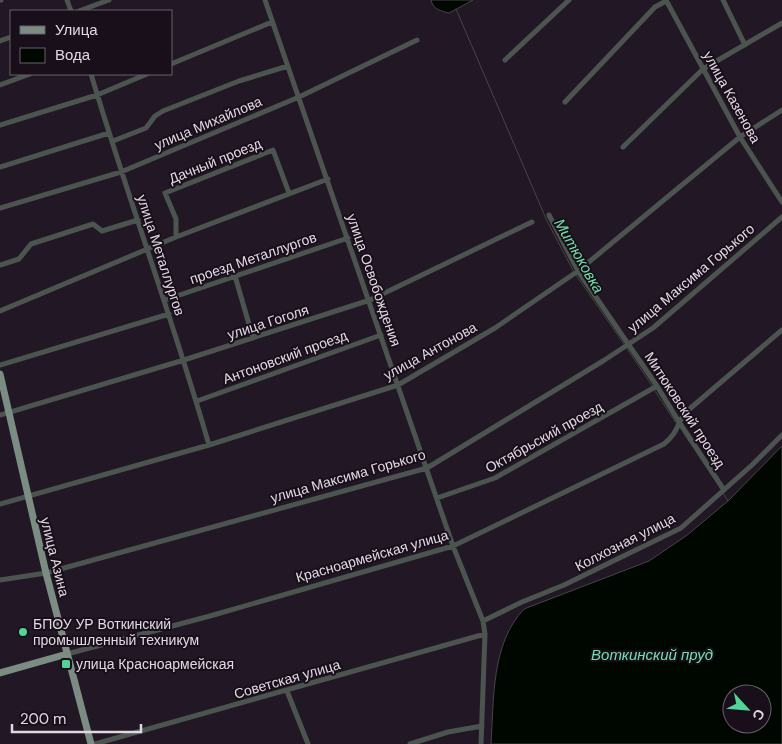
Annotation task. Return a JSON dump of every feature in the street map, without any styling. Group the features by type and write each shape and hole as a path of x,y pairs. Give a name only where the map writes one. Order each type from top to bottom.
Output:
{"main road":[{"name":"улица Азина","path":"0,374 46,573 91,744"},
{"name":"Красноармейская улица","path":"0,673 67,654"}],"street":[{"path":"81,10 109,0"},
{"name":"улица Освобождения","path":"265,0 370,300 453,546 483,621 485,634 481,744"},
{"path":"506,60 569,0"},
{"path":"565,102 655,7 666,0"},
{"name":"улица Казенова","path":"666,0 740,137 782,202"},
{"path":"725,1 745,45"},
{"path":"172,64 272,22"},
{"path":"623,147 703,69 782,23"},
{"name":"улица Михайлова","path":"0,208 121,172 299,97 417,40"},
{"path":"113,141 146,128 155,116 163,112 239,81 288,66"},
{"path":"0,86 28,75"},
{"name":"улица Металлургов","path":"91,75 121,172 165,300 209,444"},
{"path":"0,125 97,95 146,75"},
{"name":"улица Антонова","path":"0,504 209,444 398,385 495,328 576,273 740,137 782,110"},
{"path":"0,167 110,133"},
{"name":"Дачный проезд","path":"176,237 176,219 166,193 273,150 289,193"},
{"path":"0,311 176,237 328,179"},
{"name":"Митюковский проезд","path":"549,215 576,273 626,346 658,386 679,422 724,490"},
{"name":"улица Максима Горького","path":"0,580 46,573 426,468 653,328 782,217"},
{"path":"0,266 19,259 31,244 94,224 102,231 138,220"},
{"name":"улица Гоголя","path":"0,415 184,360 370,300 532,222"},
{"name":"проезд Металлургов","path":"165,300 348,238"},
{"path":"234,276 253,338"},
{"path":"0,365 169,314"},
{"name":"Красноармейская улица","path":"67,654 210,616 453,546 664,444 676,431 679,422 686,412 782,330"},
{"name":"Антоновский проезд","path":"197,401 381,335"},
{"name":"Октябрьский проезд","path":"437,498 495,478 658,386"},
{"name":"Колхозная улица","path":"483,621 522,602 564,586 680,528 782,436"},
{"name":"Советская улица","path":"95,744 485,634"},
{"path":"287,691 308,744"},
{"path":"410,744 448,732 482,726"}],"water":[{"path":"431,0 473,0 449,13 437,9 433,6"},
{"name":"Воткинский пруд","path":"782,446 782,744 491,744 494,691 500,655 513,623 524,609 649,561 686,536 728,501"}],"waterway":[{"name":"Митюковка","path":"456,9 547,221 574,272"},
{"name":"Митюковка","path":"576,275 624,344"},
{"name":"Митюковка","path":"626,347 653,387"},
{"name":"Митюковка","path":"655,391 676,423"},
{"name":"Митюковка","path":"723,493 728,501"}],"place":[{"name":"БПОУ УР Воткинский промышленный техникум","path":"23,632"},
{"name":"улица Красноармейская","path":"66,664"}]}
